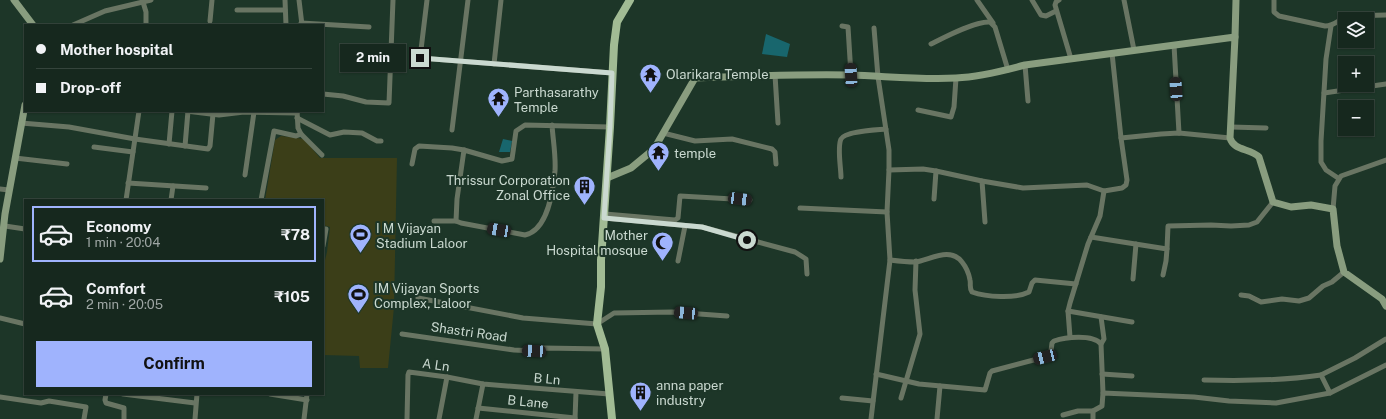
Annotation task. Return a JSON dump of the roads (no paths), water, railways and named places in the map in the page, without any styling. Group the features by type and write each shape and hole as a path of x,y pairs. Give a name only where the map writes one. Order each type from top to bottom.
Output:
{"main road":[{"path":"612,419 605,349 597,324 601,287 601,260 615,31 617,22 630,0"}],"street":[{"path":"14,0 32,24"},
{"path":"75,24 105,11 135,2 151,0"},
{"path":"210,21 212,0"},
{"path":"285,0 286,24"},
{"path":"300,0 302,24"},
{"path":"324,94 343,96 366,102 389,103 393,0"},
{"path":"427,0 420,58 612,73"},
{"path":"452,130 468,0"},
{"path":"494,64 501,0"},
{"path":"977,0 992,23 1008,70"},
{"path":"1032,0 1041,16 1046,16 1056,11"},
{"path":"1059,0 1055,4 1056,11 1071,59"},
{"path":"1124,0 1134,50"},
{"path":"1236,0 1230,138 1232,143 1236,146 1256,153 1259,157 1273,202"},
{"path":"1274,0 1274,12 1279,16 1325,26 1331,26 1348,16 1386,15"},
{"path":"143,2 146,12 146,24"},
{"path":"237,10 285,10"},
{"path":"931,44 964,29 985,22 992,23"},
{"path":"324,25 369,27"},
{"path":"842,26 848,27 851,75"},
{"path":"1331,26 1326,59 1321,162 1326,170 1338,178"},
{"path":"871,419 890,260 887,212 889,150 878,78 874,28"},
{"path":"607,178 631,168 654,149 695,78 851,75 878,78 956,78 1008,70 1025,65 1235,37"},
{"path":"1174,45 1179,133"},
{"path":"889,170 923,169 1023,188 1087,186 1104,191 1122,188 1126,184 1127,180 1112,53"},
{"path":"1025,65 1028,101"},
{"path":"775,76 778,123"},
{"path":"918,110 951,116 954,107 956,78"},
{"path":"1324,93 1386,84"},
{"path":"0,259 3,224 24,110"},
{"path":"126,199 139,112"},
{"path":"169,144 172,112"},
{"path":"185,146 187,112"},
{"path":"196,112 213,114 254,112 297,114 330,135 344,132 362,133 377,141 381,140"},
{"path":"245,175 254,112"},
{"path":"21,123 69,127 135,139 208,149 210,146 213,114"},
{"path":"297,114 298,128 301,134 322,155"},
{"path":"412,164 414,149 419,146 464,150 502,161 512,159 516,131 525,125 610,127"},
{"path":"434,221 456,221 525,235 531,233 541,224 549,206 555,170 552,125"},
{"path":"1231,127 1266,128"},
{"path":"841,177 839,147 841,138 846,134 886,129"},
{"path":"261,199 274,132 296,136 301,134"},
{"path":"663,133 695,141 732,139 772,149 775,152 776,164"},
{"path":"1121,138 1179,133 1230,138"},
{"path":"94,147 133,152"},
{"path":"456,221 457,199 464,150"},
{"path":"15,158 67,164"},
{"path":"1386,160 1338,178 1335,186 1333,209 1337,246 1344,272 1382,300 1386,306"},
{"path":"934,199 936,171"},
{"path":"982,181 985,222"},
{"path":"128,183 206,188"},
{"path":"171,199 173,186"},
{"path":"0,189 9,190"},
{"path":"1070,337 1068,311 1084,254 1100,216 1104,191"},
{"path":"604,216 674,220 678,218 680,196 750,200"},
{"path":"1273,202 1290,207 1311,205 1333,209"},
{"path":"1163,275 1166,261 1168,226 1249,225 1257,222 1273,202"},
{"path":"800,208 887,212"},
{"path":"604,216 702,227 796,252 806,259 807,274"},
{"path":"3,224 24,229"},
{"path":"678,261 685,226"},
{"path":"324,229 326,229 324,240"},
{"path":"1092,237 1167,249"},
{"path":"1133,278 1136,244"},
{"path":"890,260 916,261 939,255 956,256 962,261 967,270 970,279 970,289 972,292 978,293 1009,296 1026,293 1029,292 1032,283 1035,280 1076,284"},
{"path":"901,398 920,334 916,290 916,261"},
{"path":"1241,295 1249,296 1261,302 1282,299 1299,301 1309,298 1323,286 1332,282 1344,272"},
{"path":"418,298 523,318 597,324 614,313 672,312 727,316"},
{"path":"1068,311 1132,322"},
{"path":"1063,416 1078,411 1093,411 1102,406 1103,393 1101,344 1104,339 1101,317"},
{"path":"0,318 24,324"},
{"name":"Shastri Road","path":"402,334 514,350 534,351 543,348 605,349"},
{"path":"876,374 906,381 940,386 985,390 992,371 1045,357 1051,351 1052,343 1054,341 1070,337 1094,339 1098,340 1101,344"},
{"path":"1204,380 1246,381 1300,378 1321,375 1355,358 1386,338"},
{"path":"1103,393 1194,397 1229,401 1276,403 1330,393 1386,365"},
{"name":"A Ln","path":"407,419 409,372 482,384"},
{"path":"1102,374 1132,376"},
{"path":"1321,375 1330,393"},
{"path":"439,419 446,377"},
{"path":"476,419 482,384"},
{"name":"B Ln","path":"482,384 610,394"},
{"path":"937,418 940,386"},
{"path":"575,419 576,392"},
{"path":"106,395 106,403 124,408 124,419"},
{"path":"131,395 195,403"},
{"path":"195,419 197,395"},
{"path":"276,395 307,400"},
{"path":"304,419 307,395"},
{"path":"0,397 41,403 49,401 86,407 84,419"},
{"path":"842,398 873,401"},
{"name":"B Lane","path":"478,408 575,419"},
{"path":"1093,411 1093,419"}],"water":[{"path":"766,34 790,44 787,57 762,54"},
{"path":"503,139 512,141 510,152 499,152"}],"place":[{"name":"Olarikara Temple","path":"650,94"},
{"name":"Parthasarathy Temple","path":"498,118"},
{"name":"temple","path":"658,172"},
{"name":"Thrissur Corporation Zonal Office","path":"585,206"},
{"name":"I M Vijayan Stadium Laloor","path":"361,254"},
{"name":"Mother Hospital mosque","path":"663,262"},
{"name":"IM Vijayan Sports Complex, Laloor","path":"358,314"},
{"name":"anna paper industry","path":"640,412"}]}
